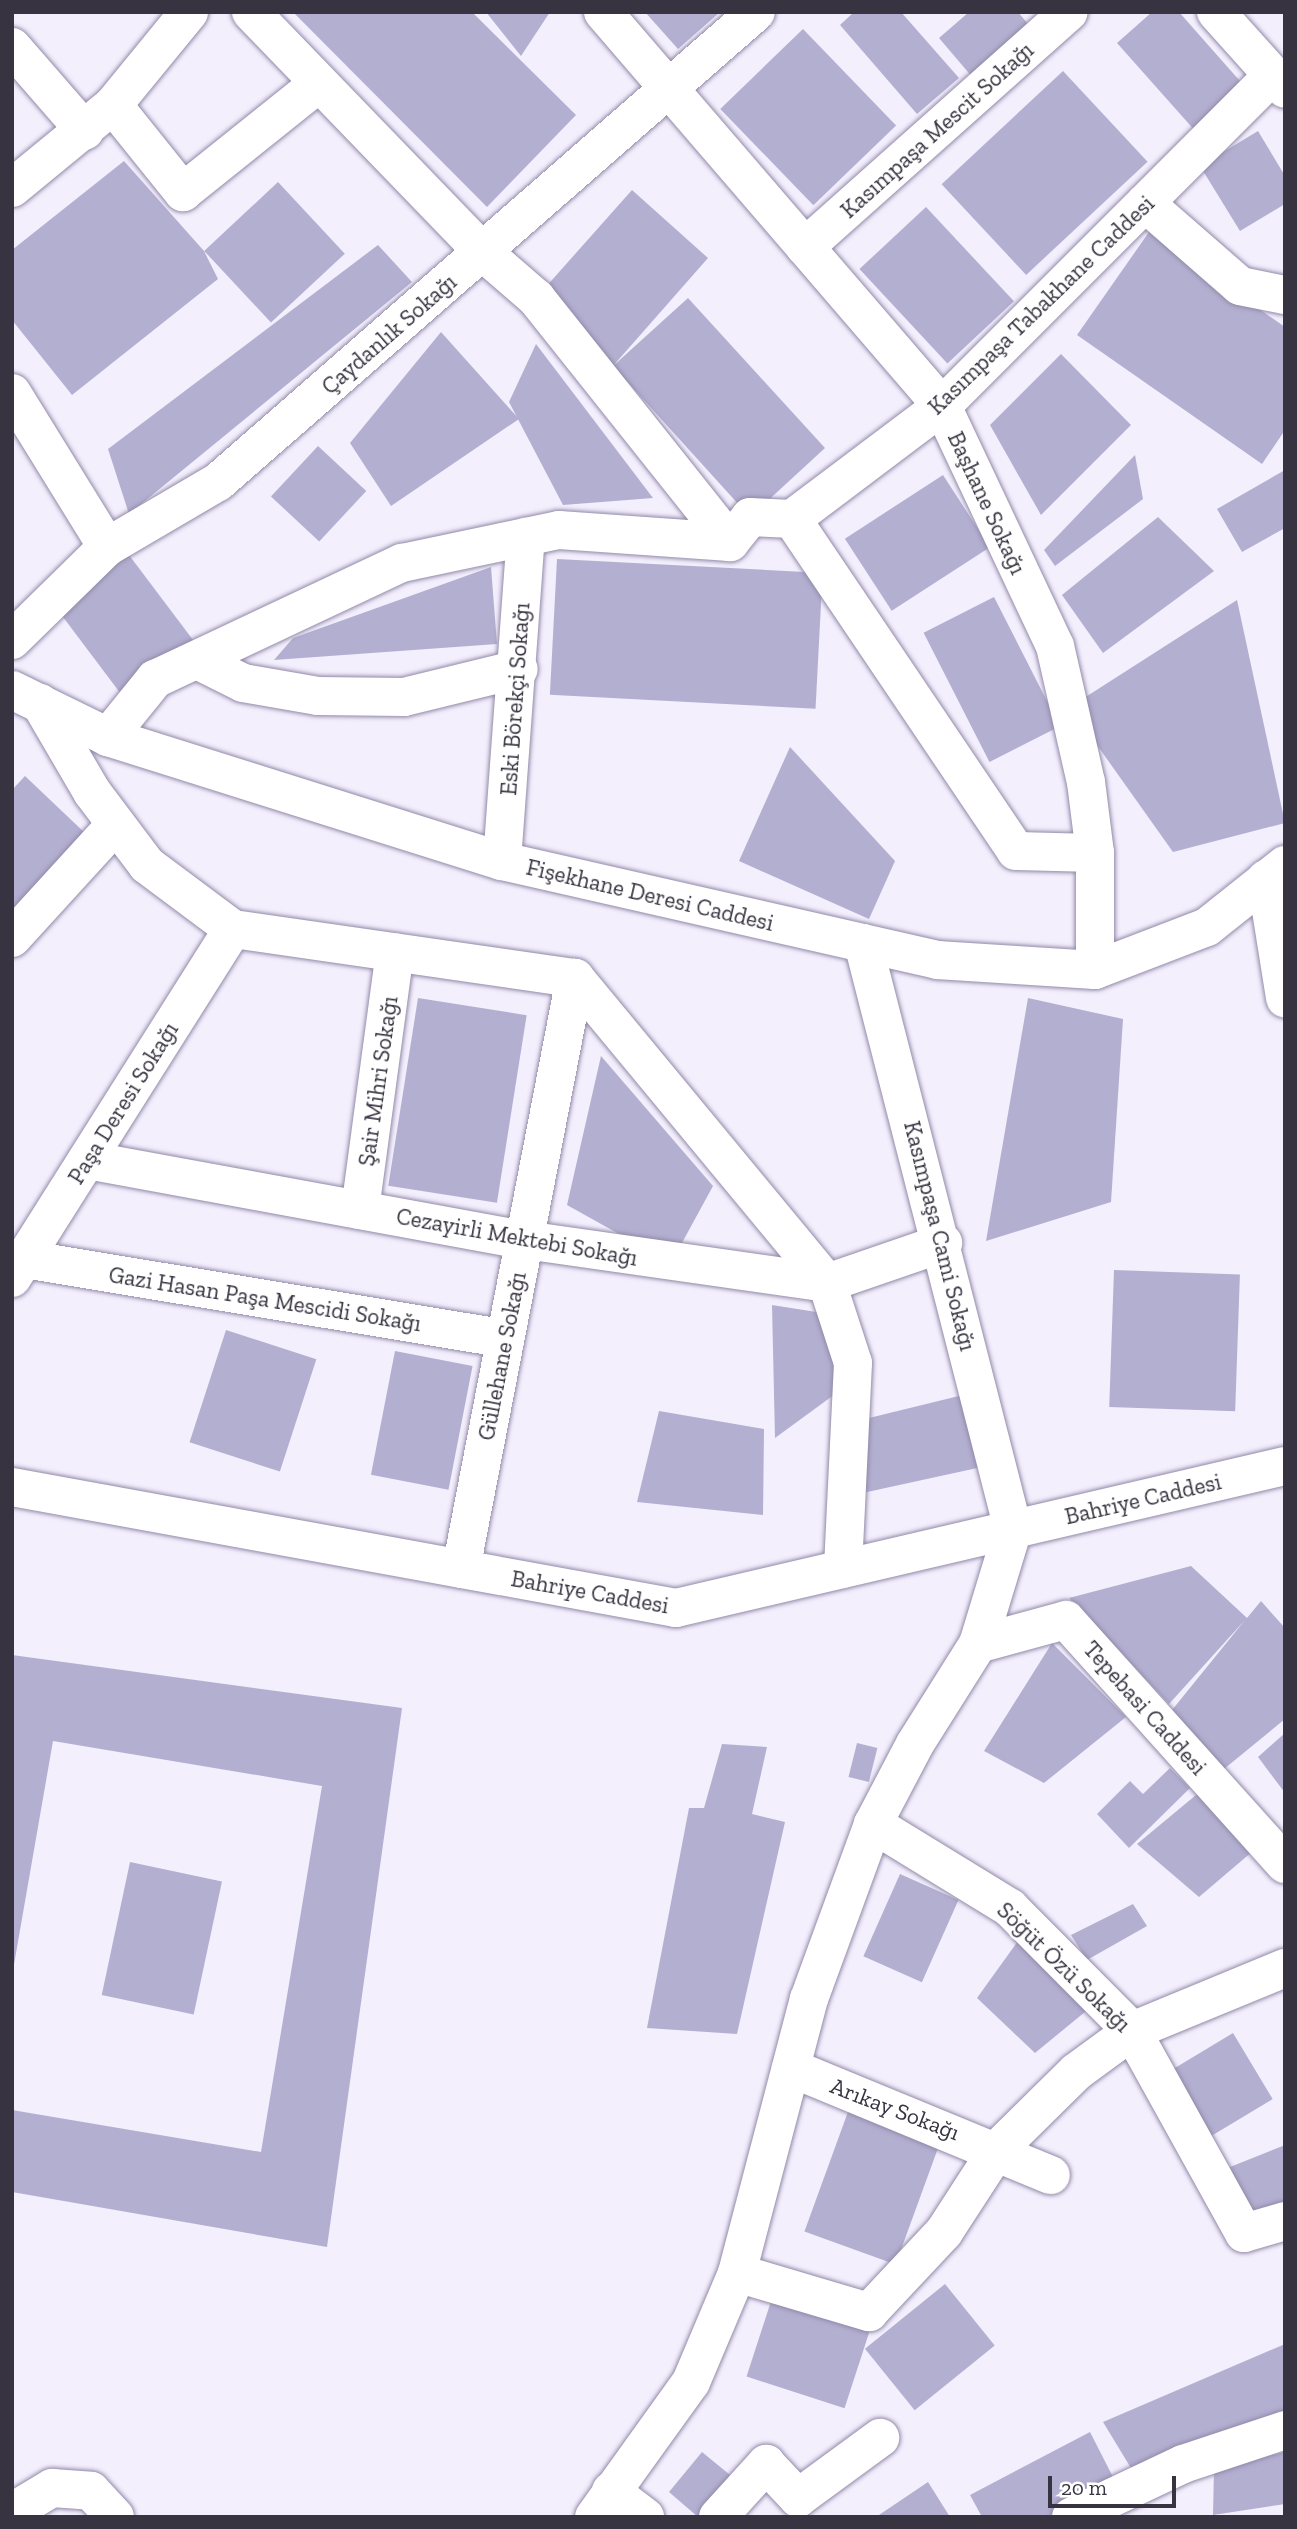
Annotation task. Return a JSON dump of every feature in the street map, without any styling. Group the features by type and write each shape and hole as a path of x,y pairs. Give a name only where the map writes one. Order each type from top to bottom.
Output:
{"street":[{"path":"12,188 85,131 113,105 189,12"},
{"path":"251,12 484,253 536,298 730,542"},
{"name":"Başhane Sokağı","path":"603,12 942,406 1055,646 1086,782 1095,853 1096,970"},
{"name":"Çaydanlık Sokağı","path":"12,640 107,547 218,482 484,253 667,86 756,12"},
{"name":"Kasımpaşa Mescit Sokağı","path":"805,247 1069,12"},
{"path":"1216,12 1279,82"},
{"path":"12,47 85,131"},
{"name":"Kasımpaşa Tabakhane Caddesi","path":"792,519 942,406 1145,203 1279,82"},
{"path":"113,105 183,192 319,83"},
{"path":"1145,203 1240,286 1285,295"},
{"path":"12,393 107,547"},
{"path":"730,542 750,517 792,519 1016,851 1095,853"},
{"path":"108,737 155,679 402,563 559,530 730,542"},
{"name":"Eski Börekçi Sokağı","path":"502,861 519,669 526,537"},
{"path":"197,660 243,683 318,696 404,697 519,669"},
{"path":"26,697 147,865 233,929 575,978 827,1283 853,1363 843,1569"},
{"name":"Fişekhane Deresi Caddesi","path":"26,697 108,737 502,861 937,960 1096,970 1207,927 1275,872"},
{"path":"12,938 116,824"},
{"path":"1275,872 1285,998"},
{"name":"Paşa Deresi Sokağı","path":"18,1268 233,929"},
{"name":"Kasımpaşa Cami Sokağı","path":"863,943 943,1243 1013,1530"},
{"name":"Şair Mihri Sokağı","path":"360,1210 395,952"},
{"name":"Güllehane Sokağı","path":"461,1569 575,978"},
{"name":"Cezayirli Mektebi Sokağı","path":"87,1160 525,1240 827,1283 943,1243"},
{"name":"Gazi Hasan Paşa Mescidi Sokağı","path":"18,1268 505,1339"},
{"name":"Bahriye Caddesi","path":"12,1487 676,1608 1285,1466"},
{"path":"645,2517 602,2504 691,2382 737,2273 809,1999 873,1824 915,1744 978,1644 1013,1530"},
{"name":"Tepebasi Caddesi","path":"978,1644 1066,1620 1285,1864"},
{"name":"Söğüt Özü Sokağı","path":"873,1824 1010,1908 1132,2031 1244,2232 1285,2221"},
{"path":"737,2273 869,2312 944,2232 998,2149 1076,2072 1132,2031 1285,1969"},
{"name":"Arıkay Sokağı","path":"791,2068 998,2149 1051,2175"},
{"path":"1072,2517 1184,2464 1285,2430"},
{"path":"718,2517 766,2465 798,2498 880,2438"},
{"path":"12,2512 52,2488 91,2491 115,2517"}],"building":[{"path":"293,12 472,12 576,115 487,207"},
{"path":"486,12 550,12 521,56"},
{"path":"645,12 720,12 678,49"},
{"path":"854,12 901,12 959,78 917,114 840,25"},
{"path":"969,12 1018,12 1038,36 979,85 939,38"},
{"path":"1152,12 1179,12 1247,89 1197,133 1117,43"},
{"path":"803,29 896,125 813,205 720,109"},
{"path":"1063,71 1148,162 1026,275 942,184"},
{"path":"1258,131 1285,176 1285,204 1240,231 1200,166"},
{"path":"124,161 204,251 218,279 72,395 12,320 12,250"},
{"path":"278,182 345,254 271,323 204,251"},
{"path":"632,190 708,258 613,366 536,298"},
{"path":"926,207 1014,301 947,363 859,269"},
{"path":"1149,232 1285,327 1285,430 1262,464 1077,335"},
{"path":"378,245 412,282 129,514 108,449"},
{"path":"688,298 825,448 750,517 613,366"},
{"path":"441,332 519,419 391,506 350,443"},
{"path":"536,344 653,498 563,505 509,402"},
{"path":"1061,354 1131,425 1041,515 990,425"},
{"path":"318,446 366,491 319,541 271,496"},
{"path":"1135,455 1143,499 1055,566 1044,550"},
{"path":"1285,470 1285,528 1242,552 1217,509"},
{"path":"943,475 990,547 892,611 845,539"},
{"path":"1158,517 1214,571 1103,653 1062,595"},
{"path":"129,555 194,641 122,695 57,609"},
{"path":"557,559 823,573 816,709 550,695"},
{"path":"491,567 497,644 274,660 293,638"},
{"path":"994,597 1060,726 989,762 924,633"},
{"path":"1237,600 1285,823 1173,852 1070,707"},
{"path":"790,747 895,861 869,919 739,861"},
{"path":"25,776 86,834 12,912 12,790"},
{"path":"418,998 527,1015 497,1203 388,1186"},
{"path":"1028,998 1123,1019 1111,1202 986,1241"},
{"path":"601,1056 713,1186 671,1263 567,1205"},
{"path":"1114,1270 1240,1274 1235,1411 1109,1407"},
{"path":"772,1305 829,1314 842,1389 775,1438"},
{"path":"226,1330 316,1359 280,1472 190,1442"},
{"path":"395,1351 473,1366 449,1490 371,1475"},
{"path":"971,1393 991,1465 858,1494 865,1419"},
{"path":"659,1411 764,1429 763,1515 637,1502"},
{"path":"1191,1566 1247,1618 1261,1601 1285,1628 1285,1719 1224,1769 1168,1715 1245,1620 1169,1704 1069,1598"},
{"path":"1052,1643 1126,1717 1044,1783 984,1751"},
{"path":"12,1655 402,1708 327,2247 12,2192 12,2110 261,2152 322,1786 53,1741 12,1976"},
{"path":"1285,1733 1285,1793 1258,1757"},
{"path":"857,1743 877,1748 869,1782 849,1777"},
{"path":"722,1744 767,1747 752,1814 785,1822 737,2034 647,2028 689,1808 704,1808"},
{"path":"1170,1768 1190,1788 1129,1848 1097,1814 1130,1781 1143,1794"},
{"path":"1202,1790 1253,1851 1199,1897 1137,1844"},
{"path":"130,1862 222,1882 194,2015 102,1995"},
{"path":"900,1874 958,1900 922,1982 863,1956"},
{"path":"1133,1904 1147,1926 1087,1960 1071,1935"},
{"path":"1018,1941 1091,2007 1035,2053 977,1998"},
{"path":"1233,2033 1273,2099 1208,2138 1169,2072"},
{"path":"853,2098 944,2131 896,2265 804,2231"},
{"path":"1285,2145 1285,2216 1255,2228 1230,2167"},
{"path":"945,2284 995,2345 915,2410 865,2349"},
{"path":"775,2289 873,2321 845,2408 747,2376"},
{"path":"1285,2344 1285,2419 1137,2478 1103,2422"},
{"path":"1090,2432 1115,2481 1047,2517 982,2517 970,2495"},
{"path":"702,2452 757,2497 740,2517 698,2517 669,2492"},
{"path":"1285,2452 1285,2504 1213,2515 1214,2469"},
{"path":"928,2482 950,2517 876,2517"}]}
